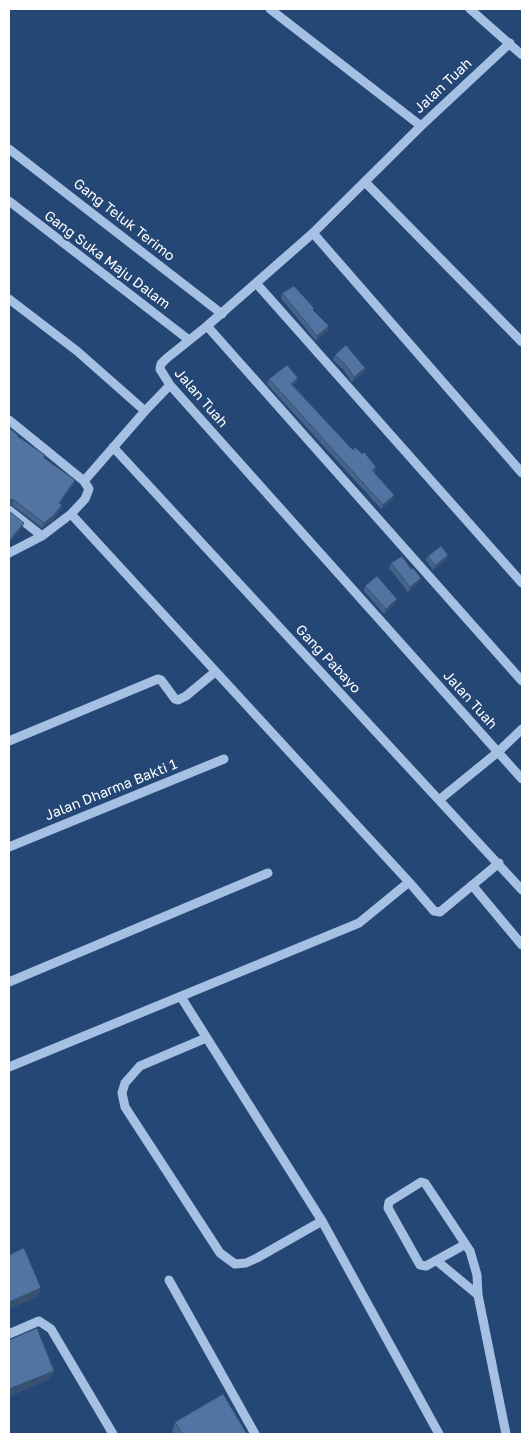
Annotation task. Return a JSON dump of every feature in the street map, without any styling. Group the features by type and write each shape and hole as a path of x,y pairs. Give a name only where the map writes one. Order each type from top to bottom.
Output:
{"street":[{"path":"270,9 421,126"},
{"path":"472,10 522,55"},
{"name":"Jalan Tuah","path":"510,43 421,126 313,233 222,314 161,364 160,369 170,385 522,779"},
{"name":"Gang Teluk Terimo","path":"9,149 222,314"},
{"path":"365,182 522,342"},
{"name":"Gang Suka Maju Dalam","path":"9,202 189,340"},
{"path":"313,233 522,473"},
{"path":"256,283 522,583"},
{"path":"9,299 77,351 145,411"},
{"path":"207,326 522,681"},
{"path":"9,552 42,536 70,514 85,499 86,485 113,446 170,385"},
{"path":"9,420 86,485"},
{"name":"Gang Pabayo","path":"113,446 439,800 500,863 522,890"},
{"path":"9,510 42,536"},
{"path":"70,514 434,911 438,912 500,863"},
{"path":"9,742 158,679 162,680 175,699 178,700 186,696 214,672"},
{"path":"439,800 522,730"},
{"name":"Jalan Dharma Bakti 1","path":"9,846 224,759"},
{"path":"9,982 268,873"},
{"path":"9,1067 359,923 409,882"},
{"path":"472,885 522,945"},
{"path":"181,997 322,1221 439,1434"},
{"path":"206,1038 140,1066 125,1084 122,1093 125,1107 220,1252 235,1264 246,1263 257,1258 322,1221"},
{"path":"464,1245 437,1261 426,1266 420,1265 388,1208 389,1202 421,1182 425,1183 473,1259 477,1275 478,1295 506,1434"},
{"path":"437,1261 478,1295"},
{"path":"168,1280 255,1434"},
{"path":"9,1334 39,1321 51,1329 113,1434"}],"building":[{"path":"294,286 314,308 313,310 329,326 317,336 282,293"},
{"path":"346,345 365,368 354,377 345,364 335,355"},
{"path":"287,365 298,378 291,384 353,450 355,447 362,454 364,452 376,467 372,470 394,495 383,505 269,379"},
{"path":"9,428 17,436 45,455 44,458 75,480 59,503 62,505 44,523 14,500 9,499"},
{"path":"9,511 24,523 9,541"},
{"path":"441,546 448,555 435,566 428,556"},
{"path":"402,556 411,569 413,568 421,578 410,587 391,563"},
{"path":"377,576 397,599 386,609 365,586"},
{"path":"24,1248 41,1288 9,1302 9,1255"},
{"path":"37,1328 54,1371 9,1389 9,1340"},
{"path":"223,1394 247,1434 182,1434 175,1422"}]}
